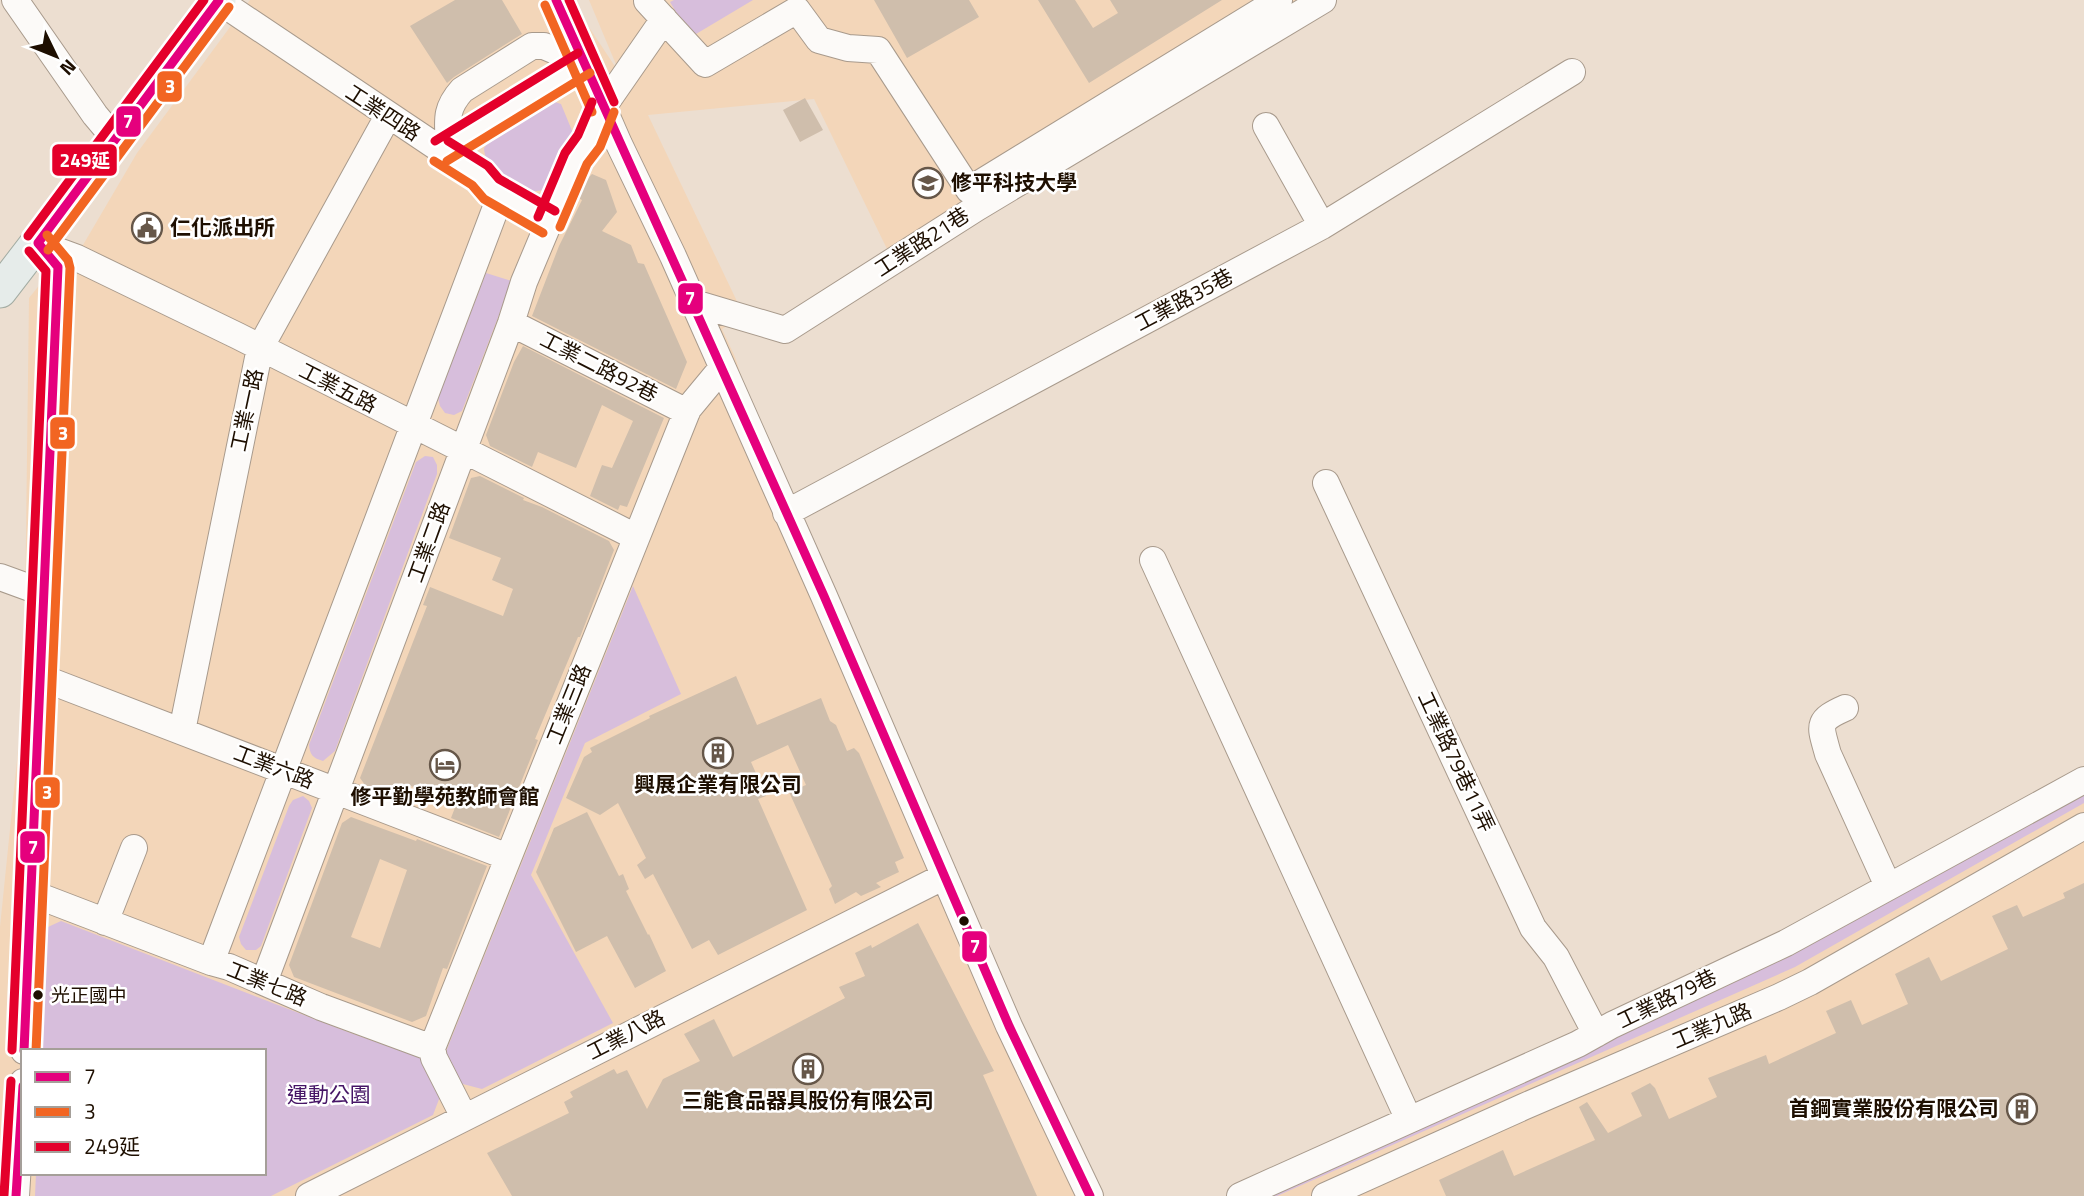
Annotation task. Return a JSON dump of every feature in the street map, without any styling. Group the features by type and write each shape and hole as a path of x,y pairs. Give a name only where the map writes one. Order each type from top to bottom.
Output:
{"main road":[{"path":"0,291 219,1"}],"street":[{"path":"15,0 95,115 116,140"},
{"path":"556,0 853,663 1009,1026 1090,1196"},
{"path":"651,5 705,64 797,10 819,40 848,48 878,50 973,199 1279,0"},
{"name":"工業路21巷","path":"694,303 785,330 973,199 1323,0"},
{"name":"工業四路","path":"219,1 388,116 445,149 480,176 491,189 550,222"},
{"name":"工業二路","path":"264,982 524,282 576,158 589,141 651,5"},
{"path":"445,149 448,111 462,90 532,46 544,46 584,63"},
{"path":"445,149 584,63"},
{"name":"工業路35巷","path":"786,513 1322,226 1572,72"},
{"name":"工業一路","path":"182,731 260,348 388,116"},
{"path":"1266,126 1322,226"},
{"path":"211,962 501,194"},
{"path":"24,1049 58,267 38,243"},
{"name":"工業五路","path":"38,243 84,261 637,536"},
{"name":"工業二路92巷","path":"511,323 687,412"},
{"name":"工業三路","path":"432,1048 687,412 693,401 722,368"},
{"name":"工業路79巷11弄","path":"1326,483 1533,928 1556,957 1596,1034"},
{"path":"1153,560 1409,1120"},
{"path":"0,577 44,593"},
{"name":"工業六路","path":"40,677 508,857"},
{"path":"1845,708 1825,717 1821,733 1888,886"},
{"name":"工業路79巷","path":"1240,1196 1596,1034 1786,943 2084,780"},
{"name":"工業九路","path":"1325,1196 1810,982 2084,825"},
{"path":"106,922 134,848"},
{"name":"工業八路","path":"309,1196 943,877"},
{"name":"工業七路","path":"31,894 229,967 321,1007 432,1048"},
{"path":"432,1048 434,1058 464,1117"},
{"path":"16,1196 21,1115"}],"shaded area":[{"path":"250,0 571,0 620,74 589,0 1302,0 888,251 814,99 648,115 744,316 722,329 735,357 785,513 1091,1196 0,1196 0,927 24,692 29,298 62,257 73,262 137,153"},
{"path":"2084,791 2084,1196 1252,1196"}],"green space":[{"path":"753,0 691,37 670,2"},
{"path":"555,102 561,104 573,133 572,140 563,148 545,190 528,192 494,169 485,156 484,148"},
{"path":"486,273 512,281 462,411 454,415 445,413 438,398"},
{"path":"425,456 433,457 437,474 335,751 323,761 320,760 313,756 309,745 416,462"},
{"path":"633,586 681,694 585,743 531,875 613,1023 482,1089 459,1083 445,1054"},
{"path":"2084,789 2084,803 1795,967 1277,1196 1254,1196"},
{"path":"303,796 312,808 261,946 256,950 246,950 239,937 289,806 293,800"},
{"name":"運動公園","path":"61,921 421,1058 441,1094 433,1115 271,1196 35,1196 36,1175 266,1175 266,1049 42,1049 48,927"}],"building":[{"path":"455,0 502,0 522,34 447,83 410,26"},
{"path":"874,0 969,0 979,17 907,58"},
{"path":"1038,0 1075,0 1093,28 1118,13 1110,0 1222,0 1089,83"},
{"path":"805,98 823,130 800,142 783,110"},
{"path":"592,174 606,180 617,212 602,231 631,245 638,263 644,264 687,362 676,389 532,316 559,246 582,200 578,198 582,184"},
{"path":"523,346 664,418 627,507 620,505 618,510 590,496 602,465 612,468 633,421 602,405 576,468 538,452 532,467 490,446 486,435 514,362"},
{"path":"480,476 609,541 614,550 580,637 535,739 538,740 499,837 451,818 456,805 411,786 404,800 365,785 360,778 427,606 423,605 430,587 503,616 513,589 492,580 501,558 449,538 471,478"},
{"path":"736,676 757,725 821,698 847,751 854,748 859,753 904,858 895,862 899,872 876,883 881,887 861,896 856,892 835,904 829,889 832,886 789,792 806,785 788,745 751,762 766,796 758,799 807,910 718,955 709,940 692,949 653,874 645,879 637,865 646,858 618,803 600,815 566,798 584,757 592,752 590,748 650,718 649,716"},
{"path":"587,812 619,876 623,874 629,889 626,891 666,971 635,988 607,936 576,952 536,872 554,828"},
{"path":"351,817 487,866 447,969 443,968 426,1016 412,1022 294,977 289,965 342,823","holes":["380,859 407,870 380,948 351,937"]},
{"path":"2084,883 2084,1196 1446,1196 1439,1180 1503,1150 1514,1176 1595,1140 1579,1107 1587,1102 1608,1133 1642,1116 1631,1093 1650,1083 1669,1119 1717,1097 1708,1078 1766,1055 1769,1064 1836,1033 1826,1011 1851,1000 1862,1025 1908,1004 1895,974 1929,957 1941,981 2008,949 1992,916 2017,905 2023,917 2065,898 2063,893"},
{"path":"918,923 994,1071 983,1075 1037,1196 512,1196 487,1153 569,1113 564,1102 573,1097 570,1092 614,1069 617,1074 627,1070 647,1109 663,1079 700,1061 684,1034 714,1019 733,1057 845,998 839,987 865,976 855,953 871,945 872,948"}],"transit line":[{"name":"249延","path":"28,236 204,0"},
{"name":"7","path":"38,243 219,0"},
{"name":"7","path":"556,0 824,596 1009,1026 1090,1196"},
{"name":"249延","path":"569,0 614,102"},
{"name":"3","path":"545,5 592,112"},
{"name":"3","path":"48,250 229,7"},
{"name":"249延","path":"435,141 578,53"},
{"name":"3","path":"447,161 590,73"},
{"name":"249延","path":"538,217 565,153 578,135 592,102"},
{"name":"3","path":"560,227 587,164 600,147 614,112"},
{"name":"249延","path":"448,141 488,166 499,179 555,211"},
{"name":"3","path":"434,161 472,185 484,199 543,233"},
{"name":"3","path":"36,1049 70,268 68,260 47,235"},
{"name":"7","path":"24,1049 58,267 38,243"},
{"name":"249延","path":"12,1050 46,271 29,251"},
{"name":"249延","path":"4,1195 11,1081"},
{"name":"7","path":"16,1196 21,1117"}],"place":[{"name":"修平科技大學","path":"928,183"},
{"name":"仁化派出所","path":"147,228"},
{"name":"興展企業有限公司","path":"718,753"},
{"name":"修平勤學苑教師會館","path":"445,765"},
{"name":"光正國中","path":"38,995"},
{"name":"三能食品器具股份有限公司","path":"808,1069"},
{"name":"首鋼實業股份有限公司","path":"2022,1109"}]}
